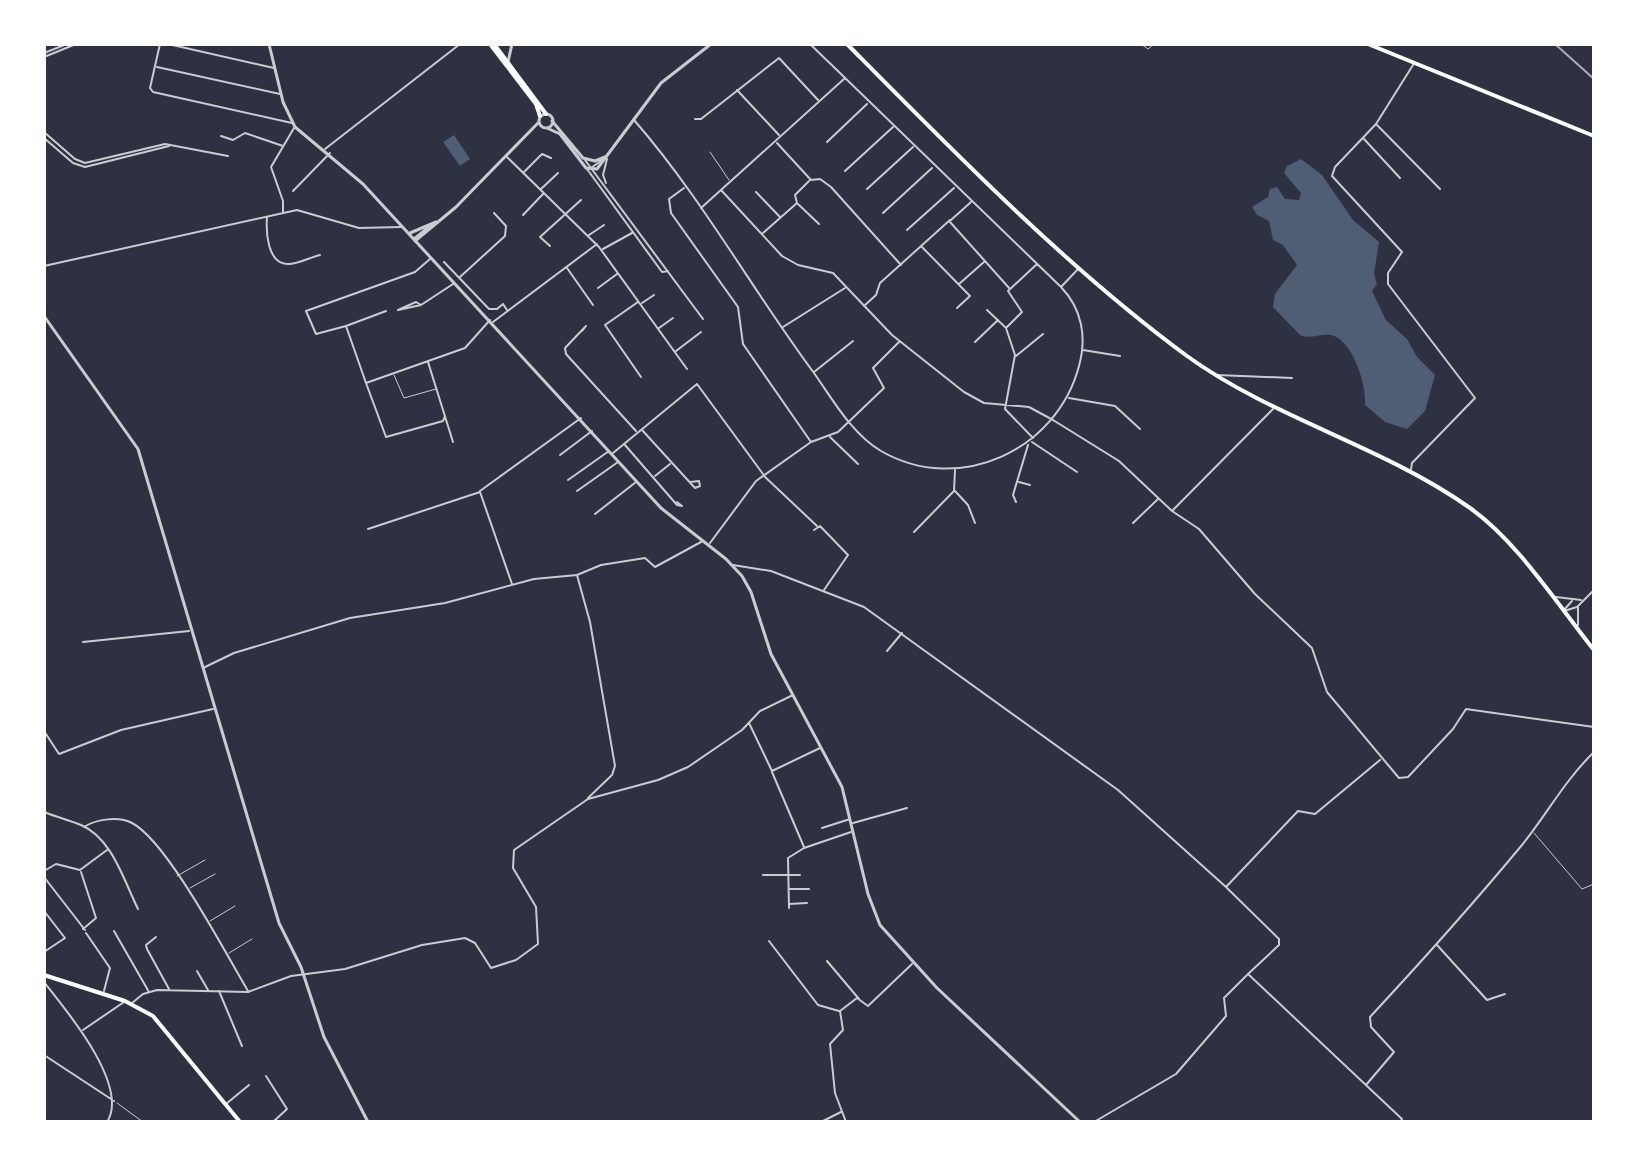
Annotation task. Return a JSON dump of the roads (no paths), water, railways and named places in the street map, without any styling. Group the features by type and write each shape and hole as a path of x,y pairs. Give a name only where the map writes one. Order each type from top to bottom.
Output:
{"main road":[{"path":"492,44 508,62 542,118"},
{"path":"492,44 536,104 542,118"},
{"path":"847,44 1079,267 1187,356 1276,406 1410,472 1471,509 1492,526 1594,650"},
{"path":"1368,44 1594,136"},
{"path":"45,976 131,1003 161,1024 238,1120"}],"street":[{"path":"44,55 67,44"},
{"path":"44,55 76,44"},
{"path":"160,44 150,88 153,92 293,125 330,153 492,321 673,519 733,565 751,592 771,654 842,787 877,919 913,962 963,1013 991,1035 1027,1075 1080,1122"},
{"path":"168,44 275,68"},
{"path":"269,44 281,94 293,125 271,167 284,203 283,213"},
{"path":"325,149 460,44"},
{"path":"508,62 512,44"},
{"path":"633,120 685,188 849,422 872,444 897,459 929,467 955,468 995,460 1031,441 1053,420 1068,397 1082,350 1080,318 1061,287 810,44"},
{"path":"590,170 602,165 664,81 709,45"},
{"path":"695,119 701,119 779,58 818,100"},
{"path":"1410,472 1412,463 1475,398 1388,284 1388,273 1402,252 1332,176 1335,167 1376,124 1414,64"},
{"path":"155,66 281,94"},
{"path":"700,209 844,79"},
{"path":"736,89 781,137"},
{"path":"827,142 868,103"},
{"path":"542,118 552,121 583,158 662,272 668,271"},
{"path":"542,118 545,128"},
{"path":"414,240 446,217 531,133 542,118"},
{"path":"531,133 545,128 552,121"},
{"path":"1376,124 1440,189"},
{"path":"845,171 893,127"},
{"path":"545,128 560,134 607,188 703,319"},
{"path":"44,132 85,163 174,144 185,150 228,156"},
{"path":"221,136 235,140 245,133 283,146"},
{"path":"44,138 73,163 85,167 174,144"},
{"path":"1363,138 1400,178"},
{"path":"775,142 811,180"},
{"path":"867,189 913,146"},
{"path":"293,191 330,153"},
{"path":"590,170 609,154"},
{"path":"607,188 603,175 609,154"},
{"path":"523,173 540,155 551,158"},
{"path":"507,157 597,244 687,369"},
{"path":"583,158 602,160"},
{"path":"883,213 934,167"},
{"path":"540,190 558,173"},
{"path":"819,224 797,203 795,195 811,180 820,179 831,187 901,265"},
{"path":"907,230 955,187"},
{"path":"685,188 669,199 671,213 738,307 743,344 811,442"},
{"path":"721,190 785,258 802,266 825,269 900,341 972,398 1029,407 1053,420 1119,461 1172,511 1199,529 1249,583 1255,594 1312,648 1327,692 1399,778 1408,777 1470,708 1594,727"},
{"path":"756,192 781,218"},
{"path":"523,215 544,193"},
{"path":"550,246 540,237 564,212 581,200"},
{"path":"864,306 877,294 880,283 971,202"},
{"path":"762,234 797,203"},
{"path":"44,266 283,213 304,211 359,228 403,227"},
{"path":"459,277 505,236 506,226 494,213"},
{"path":"267,217 267,239 281,262 287,264 320,255"},
{"path":"414,240 446,217"},
{"path":"949,221 1010,289"},
{"path":"408,233 432,225"},
{"path":"588,236 604,225"},
{"path":"602,250 633,232"},
{"path":"424,235 424,250"},
{"path":"366,383 465,348 492,321 597,244"},
{"path":"922,246 970,296 957,308"},
{"path":"386,311 316,334 306,311 415,272 431,258"},
{"path":"959,284 984,261"},
{"path":"444,262 489,309 497,309 503,304 508,311"},
{"path":"1006,328 1022,312 1008,295 1010,289 1037,264"},
{"path":"1061,287 1079,267"},
{"path":"566,268 593,305"},
{"path":"598,288 618,273"},
{"path":"421,305 416,302 398,310 421,305 455,282"},
{"path":"781,328 846,287"},
{"path":"641,377 605,325 654,295"},
{"path":"987,310 1006,328 1015,355 1005,405 1007,413 1031,441 1077,472"},
{"path":"44,316 136,443 276,914 304,973 324,1037 368,1122"},
{"path":"658,329 673,318"},
{"path":"975,342 998,320"},
{"path":"346,326 386,437 443,421 445,416"},
{"path":"582,331 566,346 566,354 637,432"},
{"path":"675,351 701,332"},
{"path":"1015,355 1024,352 1043,334"},
{"path":"813,373 853,341"},
{"path":"707,546 763,475 811,442 830,436 885,387 873,368 900,341"},
{"path":"1082,350 1120,356"},
{"path":"428,360 453,442"},
{"path":"1216,374 1292,378"},
{"path":"568,480 624,444 697,384 763,475 846,552 844,561 823,591"},
{"path":"1068,397 1115,406 1140,429"},
{"path":"1172,511 1276,406"},
{"path":"368,529 480,492 483,486 581,418"},
{"path":"641,429 690,482"},
{"path":"560,455 592,431"},
{"path":"830,436 858,464"},
{"path":"1016,502 1013,495 1031,441"},
{"path":"624,444 677,502"},
{"path":"577,491 619,461"},
{"path":"655,476 670,464"},
{"path":"914,532 954,491 955,468"},
{"path":"595,514 637,481"},
{"path":"1018,482 1030,485"},
{"path":"954,491 968,505 975,523"},
{"path":"480,492 512,585"},
{"path":"1133,523 1159,498"},
{"path":"814,530 817,526"},
{"path":"202,669 234,653 350,618 445,603 512,585 577,575 601,565 645,558 655,567 701,542"},
{"path":"733,565 771,571 864,607 902,633 1118,790 1279,939 1279,945 1224,998 1226,1016 1176,1074 1094,1122"},
{"path":"131,1003 149,992 248,992 304,973 345,969 422,945 457,939 475,943 491,968 516,960 538,944 534,926 536,907 513,868 513,852 588,799 612,775 615,766 590,622 577,575"},
{"path":"1563,612 1578,606 1594,590"},
{"path":"1549,594 1572,601 1582,600"},
{"path":"1563,612 1572,601"},
{"path":"1578,606 1579,632"},
{"path":"83,642 193,631"},
{"path":"887,651 902,633"},
{"path":"588,799 658,780 688,767 760,711 793,695"},
{"path":"44,731 57,754 121,730 213,709"},
{"path":"749,722 804,848"},
{"path":"772,771 822,748"},
{"path":"1366,1085 1394,1052 1371,1027 1370,1017 1436,945 1532,831 1561,787 1594,752"},
{"path":"1226,887 1298,811 1315,814 1381,759"},
{"path":"822,828 907,808"},
{"path":"44,812 84,827 108,849 138,909"},
{"path":"84,827 106,820 132,823 148,837 177,876 248,992"},
{"path":"789,908 788,858 804,848 854,831"},
{"path":"80,870 108,849"},
{"path":"44,871 56,864 80,870"},
{"path":"80,870 96,918 85,930"},
{"path":"763,875 800,875"},
{"path":"44,877 110,968 103,994"},
{"path":"789,889 809,889"},
{"path":"789,904 807,903"},
{"path":"44,911 65,938 44,952"},
{"path":"114,931 149,992"},
{"path":"156,937 146,945 147,949 170,991"},
{"path":"769,941 818,1005 840,1011"},
{"path":"1436,945 1487,1000 1505,994"},
{"path":"827,961 859,1000 868,1006 913,962"},
{"path":"197,971 208,990"},
{"path":"1248,974 1402,1119 1400,1122"},
{"path":"45,976 44,983 83,1030 115,1102 107,1122"},
{"path":"219,990 242,1046"},
{"path":"840,1011 857,998 859,1000"},
{"path":"83,1030 125,1001"},
{"path":"840,1011 843,1030 830,1044 835,1093 846,1122"},
{"path":"44,1055 115,1102"},
{"path":"266,1076 287,1109 273,1122"},
{"path":"225,1104 249,1085"},
{"path":"821,1122 841,1112"},
{"path":"111,1117 114,1122"},
{"path":"230,1122 238,1120"}],"lane":[{"path":"1141,44 1148,49 1154,44"},
{"path":"710,152 731,182"},
{"path":"394,373 404,398 436,388"},
{"path":"1532,831 1582,889 1594,884"},
{"path":"177,876 205,860"},
{"path":"186,890 215,874"},
{"path":"207,923 235,906"},
{"path":"227,954 252,939"},
{"path":"115,1102 143,1122"}],"water":[{"path":"454,135 470,159 460,166 443,142"},
{"path":"1301,159 1322,175 1353,220 1379,242 1374,274 1377,284 1372,291 1386,320 1407,339 1417,357 1435,375 1425,411 1407,429 1385,422 1365,405 1364,387 1346,345 1331,335 1300,335 1273,307 1275,294 1297,265 1283,245 1273,240 1269,221 1257,215 1252,207 1268,197 1270,189 1277,187 1285,199 1299,200 1301,193 1284,173 1287,166"}],"railway":[{"path":"1555,44 1594,79"}]}
